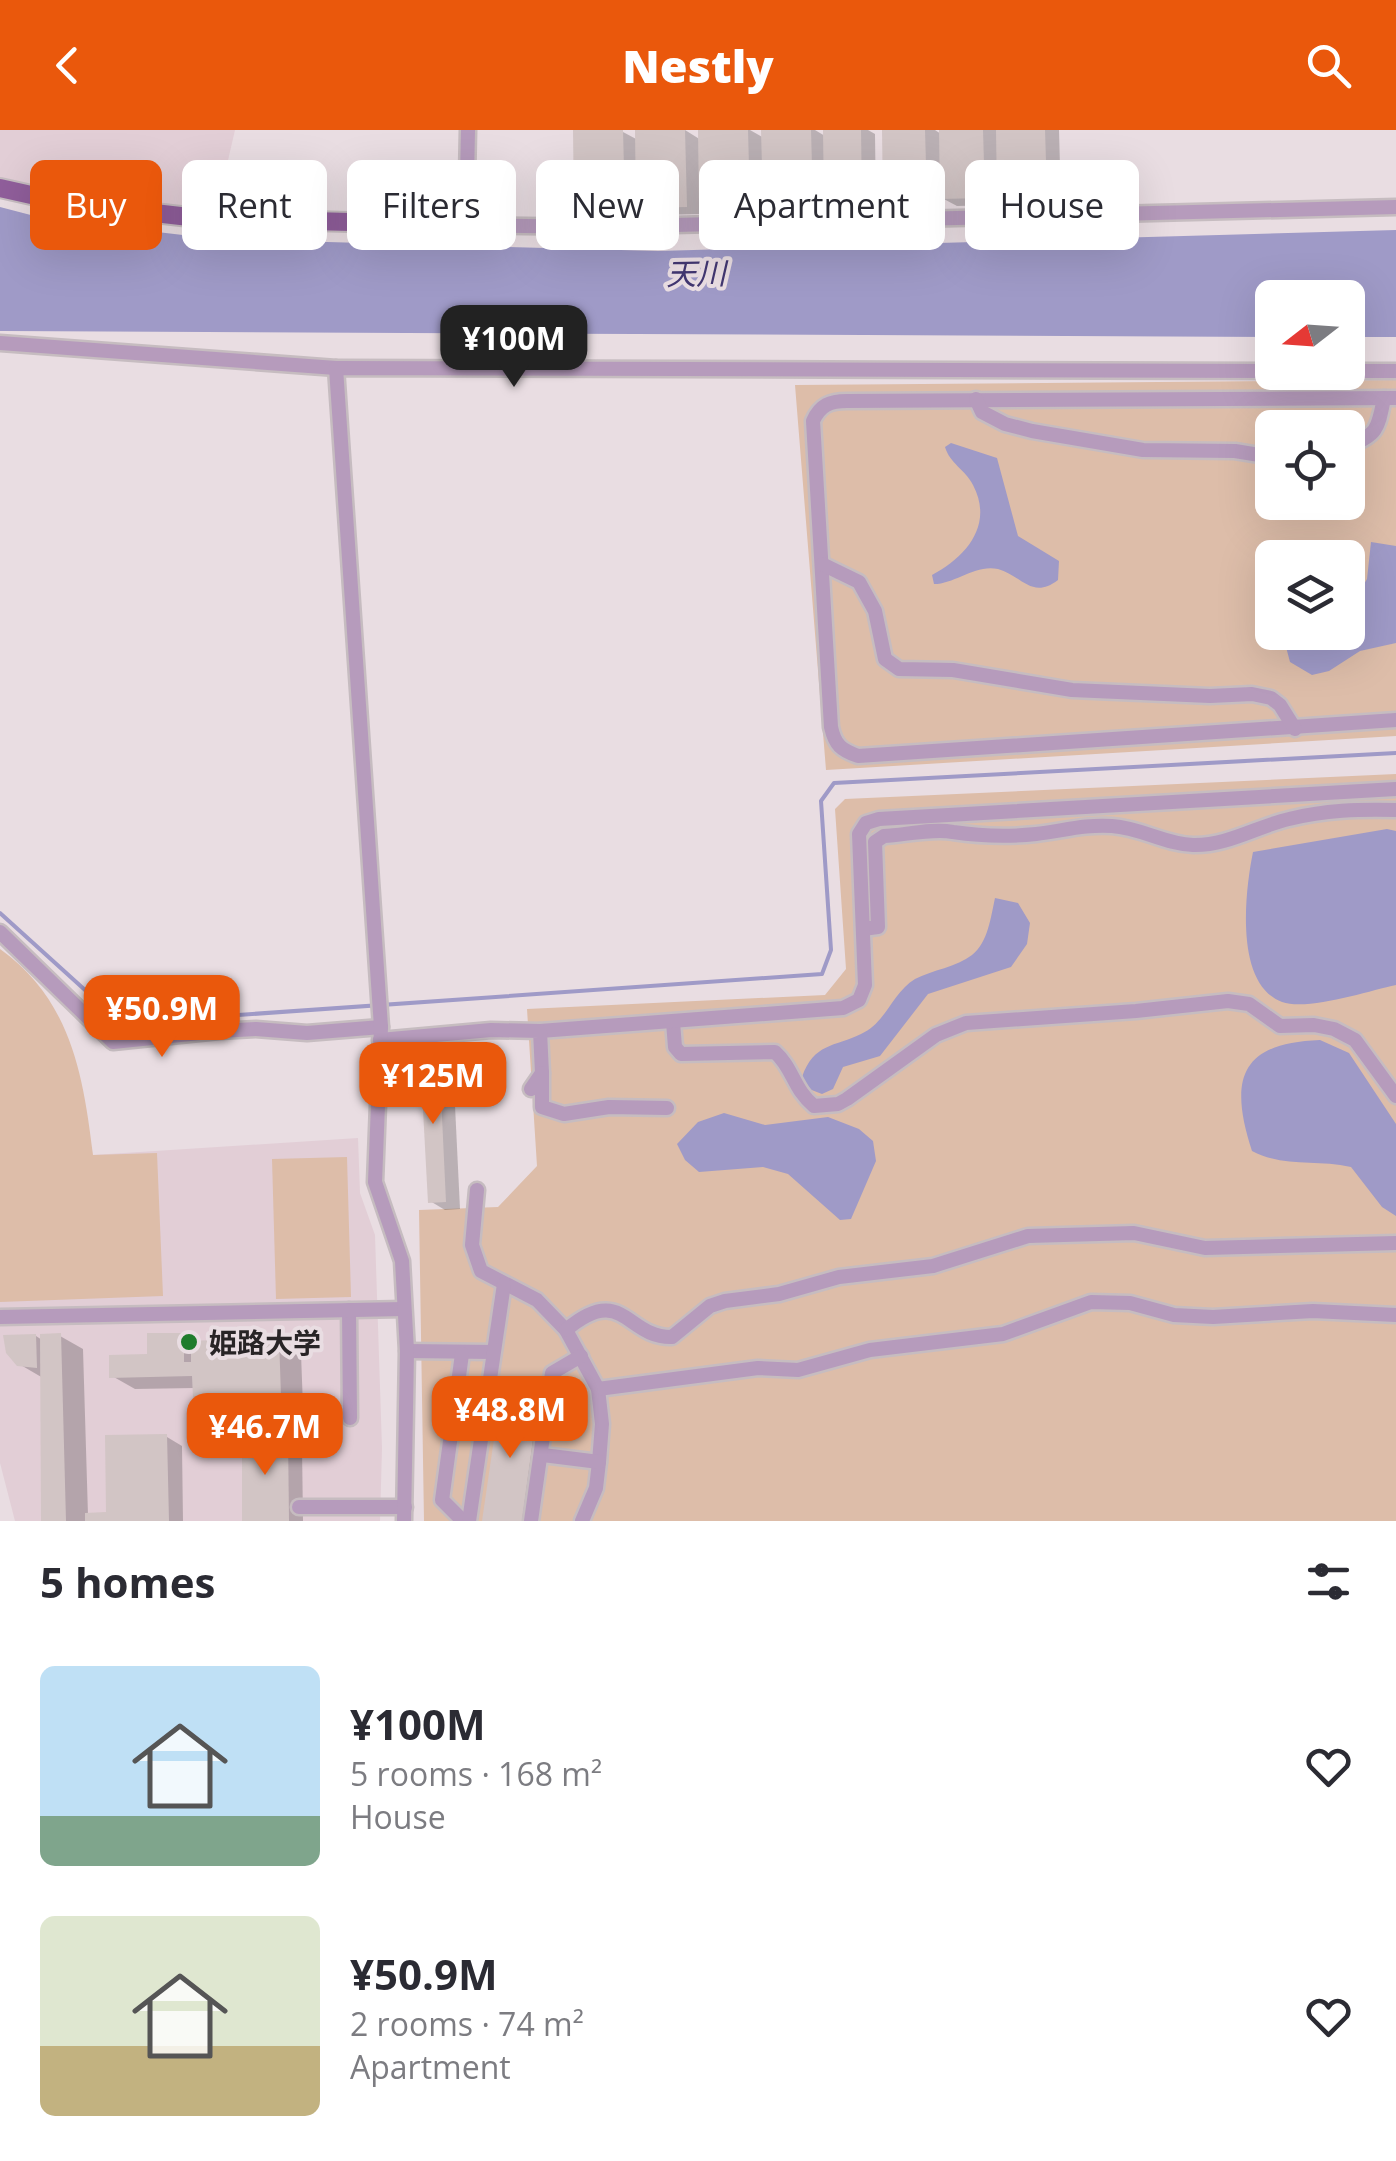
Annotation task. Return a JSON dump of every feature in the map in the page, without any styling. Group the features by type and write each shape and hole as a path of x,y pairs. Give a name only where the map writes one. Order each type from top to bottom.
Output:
{"main road":[{"path":"0,188 67,203 198,218 347,221"}],"street":[{"path":"467,160 468,130"},
{"path":"516,225 1396,207"},
{"path":"0,342 336,368 1255,371"},
{"path":"299,1507 352,1514 405,1514 407,1351 402,1260 375,1182 381,1034 336,368"},
{"path":"1365,371 1396,371"},
{"path":"1365,439 1378,426 1390,398 833,401 818,409 813,420 831,727 841,750 858,756 1396,720"},
{"path":"976,399 982,412 1032,432 1143,450 1255,454"},
{"path":"822,564 859,582 875,611 885,659 899,669 953,670 1072,690 1252,694 1271,698 1280,705 1295,729"},
{"path":"0,932 113,1042 256,1029 381,1034 540,1031 843,1008 859,1000 865,985 859,834 866,823 879,819 1396,789"},
{"path":"863,929 878,926 875,842 884,836 951,831 966,836 1038,834 1073,826 1108,826 1136,828 1163,842 1197,845 1229,839 1286,819 1338,809 1396,810"},
{"path":"672,1022 675,1047 681,1054 774,1052 784,1060 800,1095 814,1106 838,1104 936,1036 966,1023 1228,1001 1248,1004 1280,1026 1314,1025 1334,1029 1355,1040 1396,1096"},
{"path":"540,1031 542,1107 564,1114 585,1109 667,1108"},
{"path":"531,1089 542,1072"},
{"path":"477,1190 472,1245 482,1270 538,1300 566,1330 598,1388 602,1424 599,1462 587,1520"},
{"path":"566,1330 586,1313 616,1312 653,1332 672,1336 710,1306 725,1301 778,1294 839,1277 932,1266 1028,1236 1134,1233 1205,1248 1396,1243"},
{"path":"466,1521 490,1391 504,1284"},
{"path":"598,1388 758,1368 798,1370 870,1350 1003,1334 1091,1302 1130,1303 1174,1314 1214,1317 1313,1312 1396,1315"},
{"path":"0,1317 404,1309"},
{"path":"349,1310 350,1418"},
{"path":"407,1351 494,1352"},
{"path":"462,1354 442,1500 466,1521"},
{"path":"532,1521 552,1373 582,1356"},
{"path":"457,1388 490,1391"},
{"path":"543,1455 599,1462"}],"shaded area":[{"path":"0,130 235,130 228,160 182,160 182,208 162,207 162,160 30,160 30,185 0,178"},
{"path":"1365,380 1396,380 1396,736 826,770 795,385 1255,381 1255,390 1365,390"},
{"path":"1396,774 1396,1521 424,1521 419,1210 498,1207 537,1166 527,1009 825,995 846,969 835,809 845,799"},
{"path":"0,949 24,969 58,1015 78,1068 93,1155 157,1153 163,1296 0,1302"},
{"name":"姫路大学","path":"358,1138 360,1193 375,1235 382,1448 380,1521 15,1521 0,1463 0,1161"},
{"path":"347,1157 351,1297 276,1299 272,1159"}],"water":[{"name":"天川","path":"0,207 30,215 30,250 162,250 162,233 182,235 182,250 327,250 327,242 347,243 347,250 945,250 945,243 965,242 965,250 1139,250 1139,237 1396,230 1396,337 1365,337 1365,280 1255,280 1255,337 0,331"},
{"path":"951,443 997,458 1018,536 1059,561 1058,580 1049,586 1034,587 990,568 934,584 932,575 956,559 973,538 980,513 973,485 947,453 945,447"},
{"path":"1371,542 1396,546 1396,643 1365,650 1365,582"},
{"path":"1287,650 1364,650 1329,671 1312,675 1290,662"},
{"path":"1387,829 1396,831 1396,985 1307,1004 1282,1002 1267,992 1256,976 1246,935 1253,852"},
{"path":"995,898 1018,903 1030,923 1027,944 1011,967 928,994 880,1056 843,1067 833,1089 822,1094 809,1089 802,1077 819,1052 870,1029 915,979 959,963 977,950 988,929"},
{"path":"1320,1040 1349,1053 1396,1124 1396,1216 1382,1207 1351,1167 1276,1160 1252,1151 1242,1104 1247,1070 1272,1049"},
{"path":"724,1113 765,1125 828,1117 859,1129 873,1141 876,1161 851,1219 840,1220 788,1174 763,1167 699,1172 685,1160 677,1144 698,1122"}],"building":[{"path":"573,130 623,130 624,160 573,160"},
{"path":"635,130 685,130 687,207 679,207 679,160 635,160"},
{"path":"698,130 748,130 749,160 699,160 699,205"},
{"path":"761,130 811,130 812,160 762,160"},
{"path":"823,130 861,130 861,160 823,160"},
{"path":"882,130 925,130 926,160 882,160"},
{"path":"939,130 983,130 984,160 965,160 965,198 945,199 945,160 939,160"},
{"path":"996,130 1045,130 1046,160 996,160"},
{"path":"439,1053 446,1202 428,1203 420,1054"},
{"path":"61,1333 66,1521 41,1521 40,1334"},
{"path":"147,1333 184,1333 184,1362 191,1362 191,1341 279,1337 281,1396 193,1399 192,1376 109,1378 109,1355 147,1354"},
{"path":"36,1334 37,1368 17,1366 6,1353 3,1335"},
{"path":"500,1398 538,1403 522,1521 482,1521"},
{"path":"167,1434 169,1521 85,1521 85,1513 106,1512 105,1435"},
{"path":"242,1435 288,1435 289,1521 242,1521"}],"waterway":[{"path":"0,913 85,990 104,1013 124,1023 822,974 831,950 821,801 834,783 1396,753"}],"place":[{"name":"姫路大学","path":"189,1342"}]}
